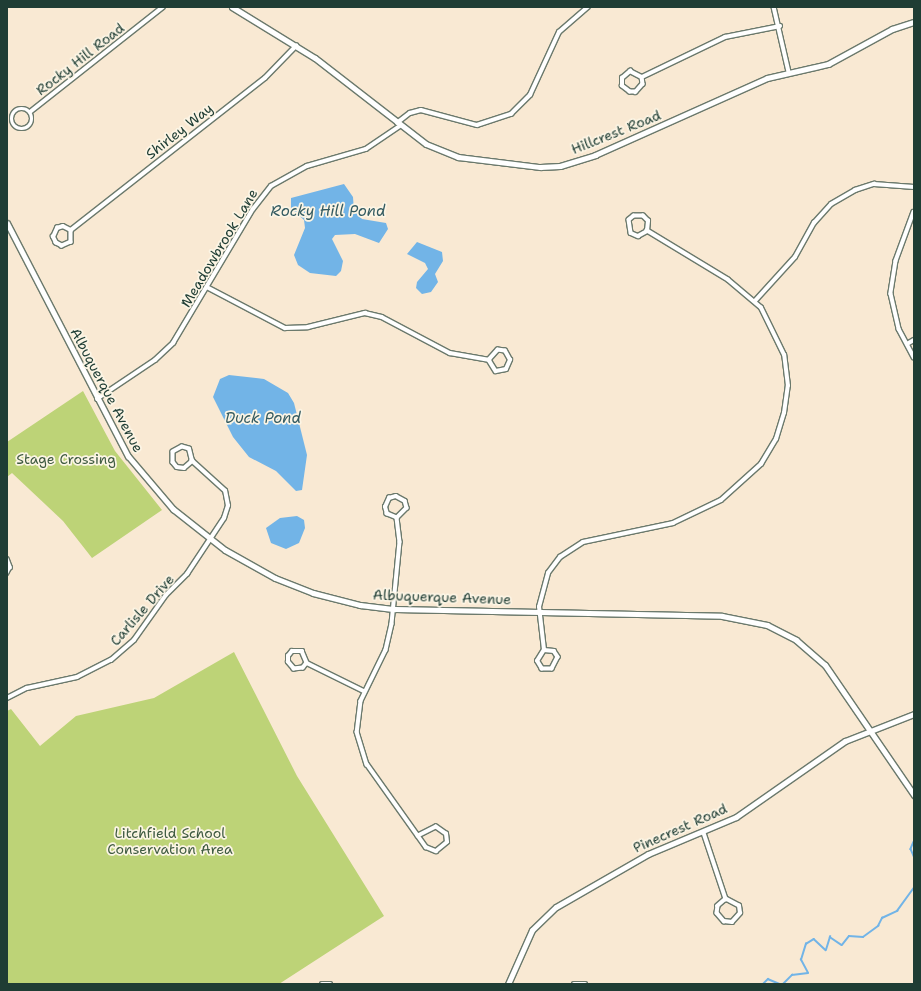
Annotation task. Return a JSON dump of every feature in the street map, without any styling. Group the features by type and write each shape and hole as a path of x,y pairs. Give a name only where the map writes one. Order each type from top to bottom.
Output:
{"street":[{"name":"Rocky Hill Road","path":"30,112 163,7"},
{"name":"Hillcrest Road","path":"232,7 296,46 426,144 458,157 515,166 560,166 619,146 767,78 828,64 892,29 914,22"},
{"name":"Meadowbrook Lane","path":"96,399 165,352 207,287 253,209 278,180 318,162 366,148 399,124 410,113 421,110 477,125 511,114 532,91 554,40 580,9 588,7"},
{"path":"774,7 780,26 789,72"},
{"path":"642,77 725,37 780,26"},
{"name":"Shirley Way","path":"71,230 265,78 296,46"},
{"path":"630,71 642,77 643,84 636,92 630,92 622,86 622,78 630,71"},
{"name":"Rocky Hill Road","path":"21,109 30,112 30,125 21,129 15,127 12,117 15,112 21,109"},
{"path":"755,301 795,257 814,223 831,204 855,190 874,184 914,187"},
{"path":"914,212 896,261 892,287 896,320 914,357"},
{"path":"544,650 540,612 548,573 567,550 584,542 653,529 694,515 734,490 766,456 782,421 788,375 778,337 755,301 728,280 647,231 634,235 628,227 629,220 634,216 643,216 648,224 647,231"},
{"name":"Albuquerque Avenue","path":"7,223 96,399 143,477 209,540 254,567 313,593 395,609 722,616 766,625 788,635 817,656 872,730 914,795"},
{"name":"Shirley Way","path":"66,226 71,230 72,239 68,245 56,243 53,237 56,228 66,226"},
{"path":"207,287 279,326 300,329 365,313 382,317 450,353 489,360"},
{"path":"907,344 914,340"},
{"path":"501,350 510,360 509,366 500,372 490,367 489,360 492,353 501,350"},
{"path":"186,447 191,451 192,462 184,468 177,467 172,459 173,452 186,447"},
{"name":"Carlisle Drive","path":"7,698 27,688 82,676 111,660 134,640 166,595 187,574 226,514 227,496 222,486 192,462"},
{"path":"393,496 400,497 406,505 403,514 397,518 386,511 385,504 393,496"},
{"path":"397,518 400,542 395,609 386,650 364,691 357,720 362,754 418,836 432,851 440,850 447,842 443,831 436,828 418,836"},
{"path":"7,559 10,567 7,573"},
{"path":"307,663 303,668 294,669 289,665 288,656 296,650 302,651 307,663 364,691"},
{"path":"544,650 556,654 557,663 552,669 546,670 538,664 537,657 544,650"},
{"name":"Pinecrest Road","path":"508,984 532,930 556,907 648,854 704,833 764,799 833,748 872,730 914,714"},
{"path":"704,833 726,899 739,906 740,913 732,922 724,921 717,913 718,906 726,899"},
{"path":"322,984 330,984"},
{"path":"574,984 586,984"}],"green space":[{"name":"Stage Crossing","path":"83,391 115,451 162,510 92,558 63,521 12,473 7,477 7,442"},
{"name":"Litchfield School Conservation Area","path":"234,652 297,776 384,916 279,984 7,984 7,711 11,709 40,746 76,716 154,698"}],"water":[{"name":"Rocky Hill Pond","path":"344,184 353,197 354,211 362,219 386,223 388,229 379,243 355,234 335,235 332,239 343,261 341,271 336,276 310,273 298,265 294,255 305,228 304,220 291,208 291,198"},
{"path":"417,242 442,252 443,261 435,274 438,282 431,292 422,294 416,288 417,282 428,269 425,263 407,254"},
{"name":"Duck Pond","path":"229,375 264,379 288,393 294,403 307,455 302,490 296,491 276,471 249,457 233,437 213,397 220,379"},
{"path":"297,516 304,520 305,528 299,543 286,549 271,543 266,528 280,518"}],"waterway":[{"path":"914,842 911,849 914,856"},
{"path":"783,984 792,975 808,973 801,960 806,944 814,939 826,950 830,937 842,945 849,936 863,937 878,926 882,918 897,911 914,888"},
{"path":"763,984 768,979 780,984"}]}
